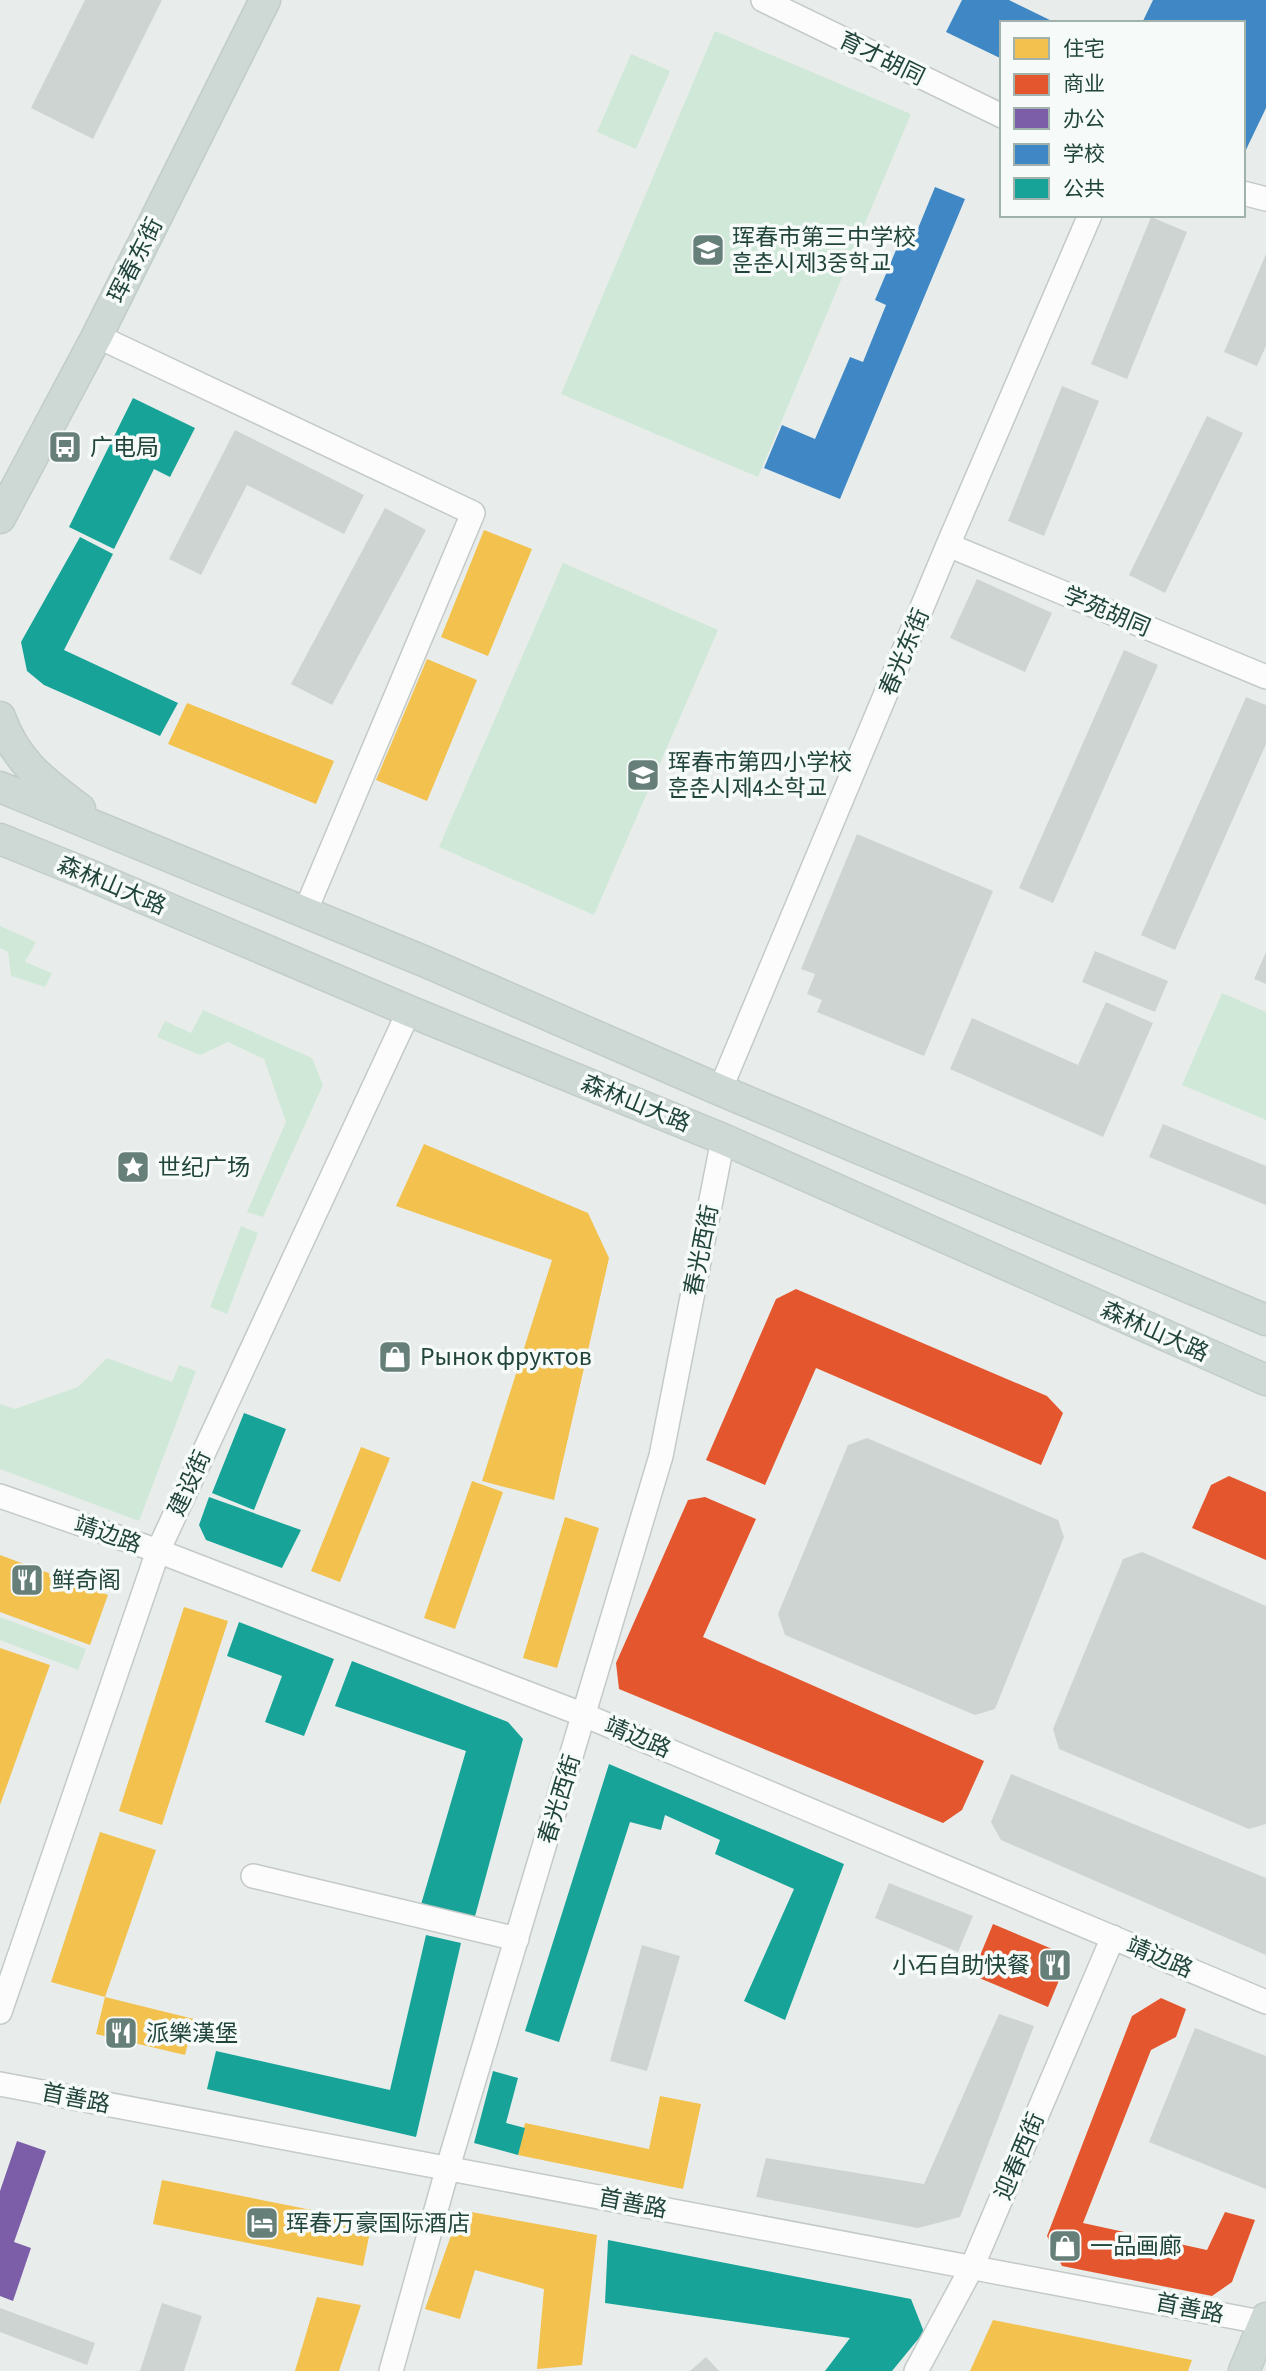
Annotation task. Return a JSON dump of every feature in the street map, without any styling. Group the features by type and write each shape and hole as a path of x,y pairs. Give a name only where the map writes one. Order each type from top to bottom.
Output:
{"main road":[{"name":"珲春东街","path":"0,519 97,336 265,0"},
{"path":"0,717 7,736 33,773 110,833"},
{"name":"森林山大路","path":"0,787 426,962 720,1090 1266,1320"},
{"name":"森林山大路","path":"0,839 409,1011 723,1139 1266,1380"},
{"path":"0,856 87,874"},
{"path":"1244,2371 1265,2321"}],"street":[{"name":"育才胡同","path":"763,0 1000,115"},
{"path":"1245,194 1266,199"},
{"name":"春光东街","path":"720,1090 948,545 1089,217"},
{"path":"97,336 473,513 305,912"},
{"name":"学苑胡同","path":"948,545 1266,677"},
{"name":"建设街","path":"0,2012 158,1551 409,1011"},
{"name":"春光西街","path":"391,2371 448,2168 661,1456 723,1139"},
{"name":"靖边路","path":"0,1496 158,1551 584,1715 1266,2001"},
{"path":"253,1876 517,1939"},
{"name":"迎春西街","path":"916,2371 972,2267 1113,1937"},
{"name":"首善路","path":"0,2084 1265,2321"}],"green space":[{"path":"715,31 911,114 758,477 561,394"},
{"path":"631,54 670,71 636,149 597,132"},
{"path":"563,563 718,630 594,915 439,847"},
{"path":"0,926 36,942 25,962 52,973 45,987 11,976 8,952 0,948"},
{"path":"1222,993 1266,1012 1266,1120 1182,1085"},
{"path":"203,1010 312,1058 323,1085 263,1217 247,1212 286,1122 264,1059 228,1042 200,1055 157,1037 165,1021 191,1033"},
{"path":"241,1226 258,1233 227,1314 210,1307"},
{"path":"107,1358 172,1382 179,1365 196,1371 139,1521 0,1469 0,1404 15,1409 78,1387"},
{"path":"0,1617 86,1649 78,1670 0,1640"}],"building: 住宅":[{"path":"484,530 532,549 488,656 441,637"},
{"path":"427,659 477,680 427,801 376,780"},
{"path":"187,703 334,761 316,804 168,744"},
{"path":"424,1144 588,1213 609,1258 554,1500 482,1481 552,1260 396,1206"},
{"path":"361,1447 390,1458 340,1582 311,1571"},
{"path":"472,1481 503,1492 455,1629 424,1618"},
{"path":"565,1517 599,1528 557,1668 523,1658"},
{"path":"0,1555 108,1595 90,1645 0,1612"},
{"path":"184,1607 228,1621 162,1825 119,1811"},
{"path":"0,1648 50,1665 0,1805"},
{"path":"100,1832 156,1850 105,1997 51,1982"},
{"path":"105,1997 194,2019 185,2055 96,2034"},
{"path":"660,2096 701,2104 683,2189 518,2155 525,2123 649,2149"},
{"name":"珲春万豪国际酒店","path":"162,2180 372,2222 363,2266 153,2224"},
{"path":"460,2210 597,2235 582,2365 537,2369 544,2289 475,2270 460,2319 425,2309"},
{"path":"317,2297 361,2305 339,2371 295,2371"},
{"path":"993,2320 1192,2360 1188,2371 970,2371"}],"building: 商业":[{"path":"796,1289 1047,1396 1063,1413 1041,1465 816,1368 765,1485 706,1460 776,1299"},
{"path":"1229,1476 1266,1492 1266,1560 1192,1528 1211,1485"},
{"path":"705,1497 756,1519 703,1637 984,1761 962,1810 943,1823 619,1689 616,1663 688,1500"},
{"path":"993,1924 1069,1956 1048,2007 972,1975"},
{"path":"1161,1998 1186,2009 1176,2037 1151,2050 1083,2223 1207,2250 1225,2212 1255,2220 1232,2282 1212,2296 1062,2266 1047,2236 1132,2016"}],"building: 办公":[{"path":"17,2141 46,2151 14,2242 31,2248 13,2301 0,2296 0,2191"}],"building: 学校":[{"path":"962,0 1009,0 1052,21 1000,21 1000,58 946,32"},
{"path":"1153,0 1266,0 1266,108 1245,152 1245,21 1143,21"},
{"path":"935,187 965,199 840,499 764,468 782,425 815,439 850,357 863,362 886,305 875,300 899,243 910,248"}],"building: 公共":[{"path":"133,398 195,428 170,477 154,469 114,549 69,527"},
{"path":"80,537 113,554 64,650 178,703 160,736 44,685 27,671 21,642"},
{"path":"244,1413 286,1429 254,1510 212,1493"},
{"path":"209,1497 301,1530 282,1568 206,1540 199,1525"},
{"path":"239,1622 334,1659 304,1736 265,1722 282,1676 227,1656"},
{"path":"352,1661 508,1722 523,1739 474,1920 420,1908 466,1751 335,1706"},
{"path":"609,1764 844,1864 785,2020 744,2001 794,1889 715,1854 720,1840 665,1815 661,1830 630,1822 559,2042 525,2031"},
{"path":"426,1935 461,1943 416,2137 207,2089 216,2051 390,2090"},
{"path":"493,2071 518,2078 506,2123 525,2128 518,2155 474,2143"},
{"path":"608,2240 911,2299 924,2332 892,2371 825,2371 850,2338 605,2303"}],"building: 其他":[{"path":"85,0 162,0 93,139 31,108"},
{"path":"1151,217 1187,232 1127,379 1091,364"},
{"path":"1266,254 1266,346 1257,366 1224,352"},
{"path":"1062,386 1099,401 1044,536 1008,521"},
{"path":"1207,416 1243,433 1165,593 1129,575"},
{"path":"235,430 364,495 344,534 247,485 201,575 169,559"},
{"path":"385,508 426,530 332,705 291,684"},
{"path":"977,579 1052,613 1025,672 950,638"},
{"path":"1124,650 1158,665 1053,903 1019,888"},
{"path":"1246,697 1266,705 1266,744 1175,950 1141,935"},
{"path":"857,834 993,891 924,1056 817,1012 822,1000 807,994 815,974 801,969"},
{"path":"1095,951 1168,981 1155,1012 1082,982"},
{"path":"1266,952 1266,984 1254,979"},
{"path":"1106,1002 1153,1023 1103,1137 950,1069 972,1018 1078,1065"},
{"path":"1163,1124 1266,1166 1266,1205 1149,1157"},
{"path":"867,1438 1058,1520 1064,1537 995,1709 975,1715 785,1635 778,1614 848,1445"},
{"path":"1142,1552 1266,1606 1266,1824 1249,1829 1059,1749 1053,1729 1123,1559"},
{"path":"1011,1774 1266,1878 1266,1955 1001,1840 991,1822"},
{"path":"889,1883 973,1916 958,1952 875,1918"},
{"path":"642,1945 680,1956 647,2071 610,2061"},
{"path":"999,2014 1034,2026 960,2217 918,2228 756,2197 766,2158 924,2184"},
{"path":"1195,2028 1266,2056 1266,2189 1149,2142"},
{"path":"162,2303 202,2316 184,2371 140,2371"},
{"path":"0,2308 95,2343 87,2365 0,2332"},
{"path":"706,2357 719,2371 690,2371"}],"place":[{"name":"珲春市第三中学校 훈춘시제3중학교","path":"708,250"},
{"name":"广电局","path":"65,447"},
{"name":"珲春市第四小学校 훈춘시제4소학교","path":"643,775"},
{"name":"世纪广场","path":"133,1167"},
{"name":"Рынок фруктов","path":"395,1357"},
{"name":"鲜奇阁","path":"27,1580"},
{"name":"小石自助快餐","path":"1055,1965"},
{"name":"派樂漢堡","path":"121,2033"},
{"name":"珲春万豪国际酒店","path":"262,2223"},
{"name":"一品画廊","path":"1065,2246"}]}
